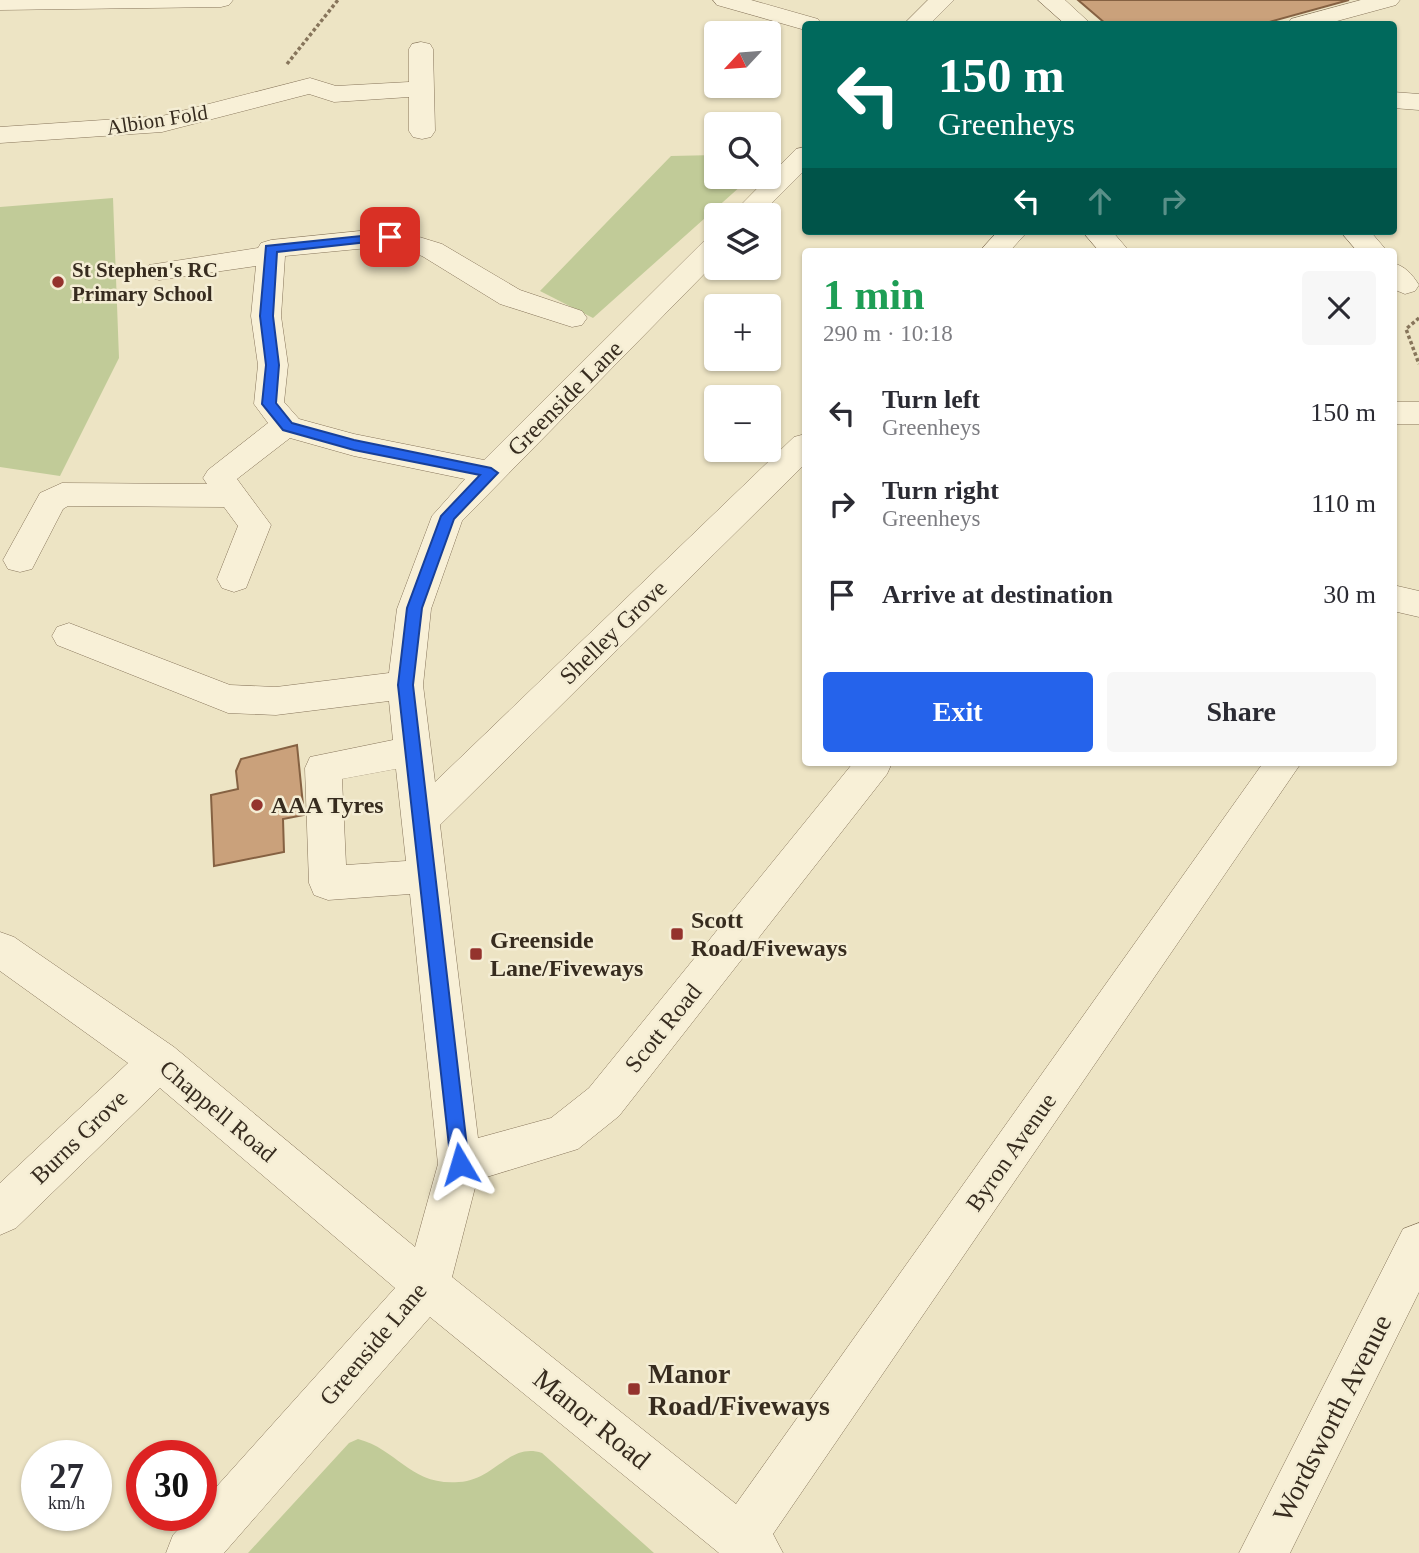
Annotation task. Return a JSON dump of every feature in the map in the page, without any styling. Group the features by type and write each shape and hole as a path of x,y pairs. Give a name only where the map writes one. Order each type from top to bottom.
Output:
{"street":[{"path":"724,0 802,22"},
{"path":"919,21 942,0"},
{"path":"1051,0 1076,21"},
{"path":"1311,21 1388,0"},
{"path":"0,3 217,1"},
{"path":"421,49 422,131"},
{"path":"308,86 334,94 422,89"},
{"name":"Albion Fold","path":"0,135 162,124 308,86"},
{"path":"1397,100 1419,102"},
{"path":"758,203 802,158"},
{"path":"997,248 1010,235"},
{"path":"1100,235 1112,248"},
{"path":"1358,235 1370,248"},
{"path":"491,473 354,445 286,425 269,404 272,365 266,316 271,249 390,237 432,250 510,297 572,318"},
{"name":"Greenside Lane","path":"191,1553 426,1286 460,1164 405,685 414,608 448,516 704,257"},
{"path":"1397,413 1419,413"},
{"path":"234,579 255,525 220,481 221,474 286,425"},
{"name":"Shelley Grove","path":"421,819 802,448"},
{"path":"20,560 51,501 62,494 231,496"},
{"path":"1397,599 1419,604"},
{"path":"69,636 228,699 276,701 405,685"},
{"path":"413,751 323,768 328,883 427,876"},
{"name":"Scott Road","path":"460,1164 563,1135 604,1102 872,766"},
{"name":"Byron Avenue","path":"749,1546 1281,766"},
{"name":"Chappell Road","path":"0,949 159,1061 426,1286"},
{"name":"Burns Grove","path":"0,1213 159,1061"},
{"name":"Wordsworth Avenue","path":"1264,1553 1419,1245"},
{"name":"Manor Road","path":"426,1286 749,1546"}],"lane":[{"path":"159,271 270,255"}],"path":[{"path":"308,86 287,64 338,0"},
{"path":"1419,318 1406,329 1419,364"}],"green space":[{"path":"704,155 704,189 738,189 722,203 704,203 704,219 593,318 540,291 671,156"},
{"name":"St Stephen's RC Primary School","path":"113,198 119,358 60,476 0,467 0,207"},
{"path":"358,1439 384,1451 416,1473 442,1482 472,1480 520,1453 542,1453 654,1553 248,1553 349,1443"}],"building":[{"path":"1078,0 1349,0 1273,21 1102,21"},
{"name":"AAA Tyres","path":"297,745 304,815 283,819 284,852 214,866 211,795 238,789 236,771 241,759"}],"place":[{"name":"St Stephen's RC Primary School","path":"58,282"},
{"name":"AAA Tyres","path":"257,805"},
{"name":"Scott Road/Fiveways","path":"677,934"},
{"name":"Greenside Lane/Fiveways","path":"476,954"},
{"name":"Manor Road/Fiveways","path":"634,1389"}],"route":[{"path":"390,237 271,249 266,316 272,365 269,404 288,427 354,445 491,473 448,516 414,608 405,685 460,1164"}]}
